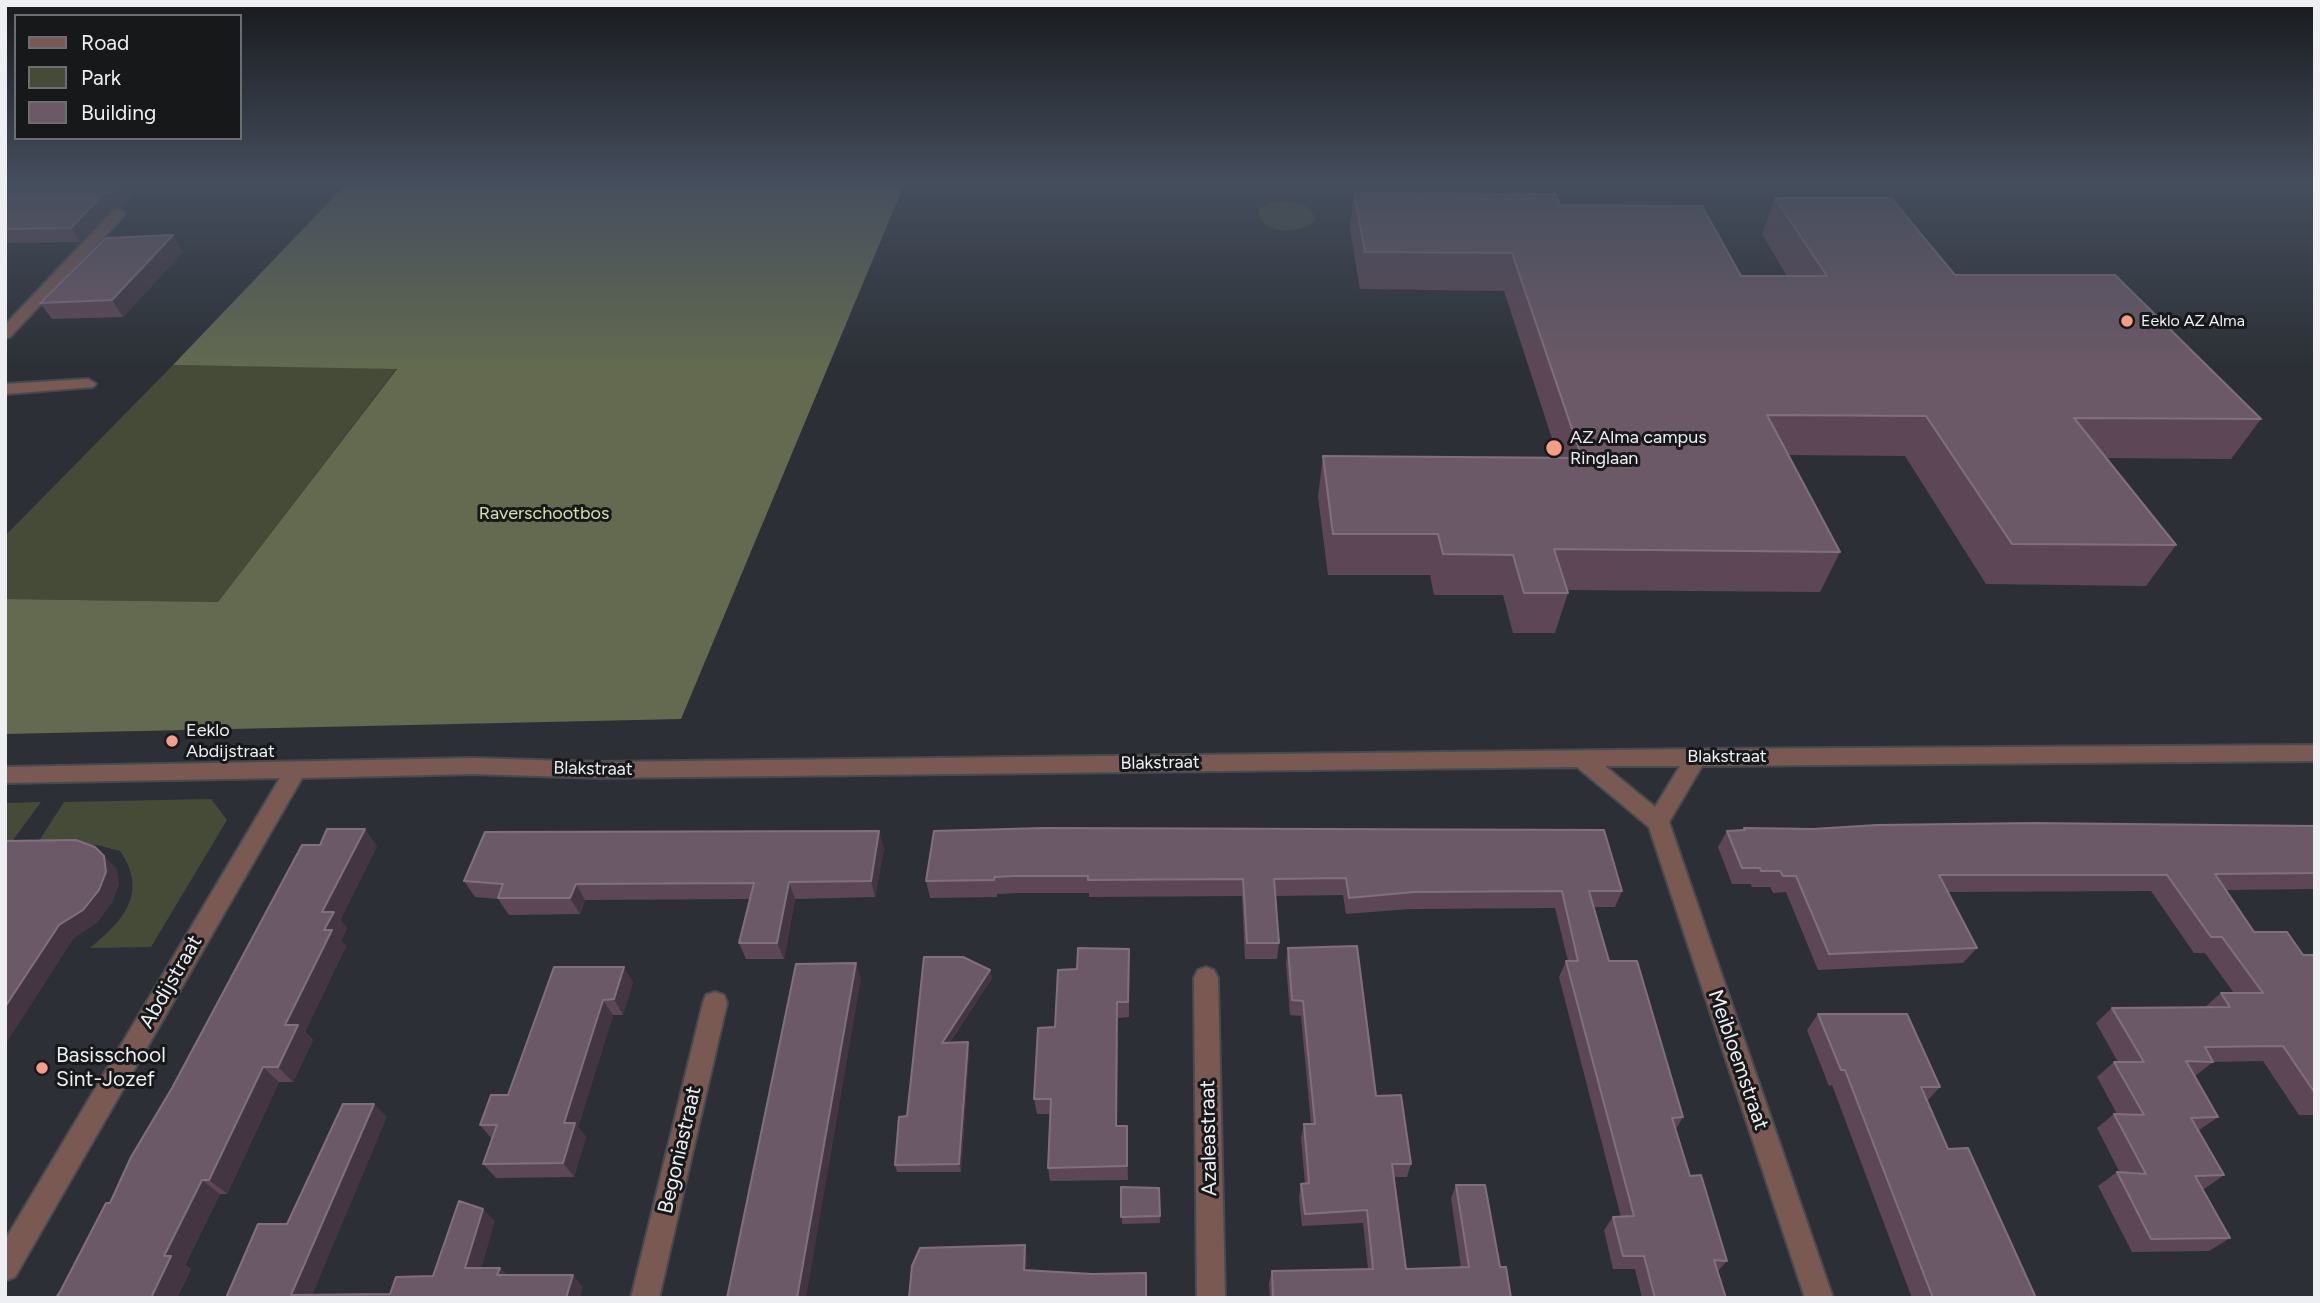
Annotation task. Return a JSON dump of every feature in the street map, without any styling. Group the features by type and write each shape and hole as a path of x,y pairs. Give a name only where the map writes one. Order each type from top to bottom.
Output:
{"street":[{"path":"5,334 88,246"},
{"path":"5,388 88,384"},
{"name":"Blakstraat","path":"5,775 474,766 599,770 1696,757 2315,753"},
{"path":"1583,759 1658,822 1696,757"},
{"name":"Abdijstraat","path":"5,1267 296,769"},
{"name":"Meibloemstraat","path":"1658,822 1818,1298"},
{"name":"Azaleastraat","path":"1206,978 1211,1298"},
{"name":"Begoniastraat","path":"645,1298 715,1003"}],"green space":[{"name":"Raverschootbos","path":"287,246 879,246 681,719 5,734 5,599 218,602 397,369 173,365"},
{"path":"173,365 397,368 218,602 5,599 5,536"},
{"path":"211,799 227,820 151,947 90,948 122,917 132,893 132,880 120,851 97,845 37,844 64,802"},
{"path":"41,802 5,851 5,803"}],"building":[{"path":"98,246 163,246 112,300 40,303"},
{"path":"1364,246 1724,246 1741,276 1827,276 1807,246 1931,246 1955,275 2115,275 2261,419 2074,418 2176,545 2012,544 1926,416 1767,415 1840,552 1554,549 1568,593 1524,593 1513,555 1443,554 1438,534 1333,534 1323,456 1582,458 1512,253 1365,252"},
{"path":"2033,823 2315,826 2315,873 2215,874 2254,932 2287,932 2303,955 2315,955 2315,1093 2283,1046 2205,1047 2213,1062 2186,1061 2218,1117 2191,1118 2224,1175 2195,1176 2230,1238 2151,1239 2117,1172 2146,1174 2114,1114 2144,1115 2114,1062 2144,1062 2112,1008 2230,1007 2221,993 2263,993 2222,937 2211,937 2167,875 1939,875 1977,948 1829,954 1796,876 1783,876 1780,871 1761,871 1760,868 1742,868 1727,831 1745,830 1744,828 1813,829 1877,825"},
{"path":"1044,828 1604,830 1622,891 1589,891 1609,961 1637,961 1683,1117 1672,1118 1690,1176 1701,1175 1727,1261 1714,1260 1726,1298 1655,1298 1644,1256 1623,1256 1613,1217 1634,1216 1566,961 1578,961 1562,891 1414,892 1349,898 1346,878 1274,879 1279,943 1247,943 1243,879 1088,880 1088,876 1014,876 995,877 994,880 926,881 934,831"},
{"path":"327,829 365,829 322,912 334,912 324,930 332,930 285,1025 298,1025 278,1067 263,1067 209,1180 202,1180 164,1256 171,1256 151,1298 56,1298 106,1203 110,1203 131,1157 172,1088 302,845 320,845"},
{"path":"879,831 871,881 789,882 777,943 739,943 754,883 576,884 570,898 498,898 503,884 464,881 485,832"},
{"path":"76,840 95,847 104,856 106,872 99,890 83,910 59,925 5,1007 5,841"},
{"path":"1357,946 1376,1096 1401,1095 1411,1164 1392,1164 1406,1269 1469,1267 1456,1185 1485,1185 1500,1267 1506,1267 1511,1298 1273,1298 1272,1271 1373,1269 1367,1210 1305,1214 1301,1184 1309,1183 1304,1124 1315,1124 1303,1001 1292,1000 1288,948"},
{"path":"1078,948 1129,949 1128,1002 1117,1002 1116,1126 1127,1126 1127,1166 1048,1168 1051,1099 1034,1099 1038,1028 1055,1027 1058,970 1077,969"},
{"path":"924,957 963,957 990,970 942,1043 968,1042 959,1164 895,1165 899,1117 907,1116"},
{"path":"856,963 797,1298 727,1298 796,964"},
{"path":"554,967 624,967 614,999 603,1000 564,1123 575,1123 563,1163 483,1164 497,1125 480,1125 491,1095 508,1095"},
{"path":"1818,1014 1907,1014 1940,1087 1921,1087 1948,1149 1968,1148 2036,1298 1933,1298 1845,1070 1841,1070"},
{"path":"343,1104 374,1104 291,1295 390,1294 396,1277 433,1276 459,1201 483,1209 465,1268 500,1268 497,1275 573,1275 566,1298 226,1298 258,1224 287,1224"},
{"path":"1121,1187 1159,1188 1160,1216 1121,1217"},
{"path":"1025,1245 1024,1270 1092,1274 1146,1273 1146,1298 909,1298 912,1266 920,1248"}],"place":[{"name":"Eeklo AZ Alma","path":"2127,321"},
{"name":"AZ Alma campus Ringlaan","path":"1554,448"},
{"name":"Eeklo Abdijstraat","path":"172,741"},
{"name":"Basisschool Sint-Jozef","path":"42,1068"}]}
